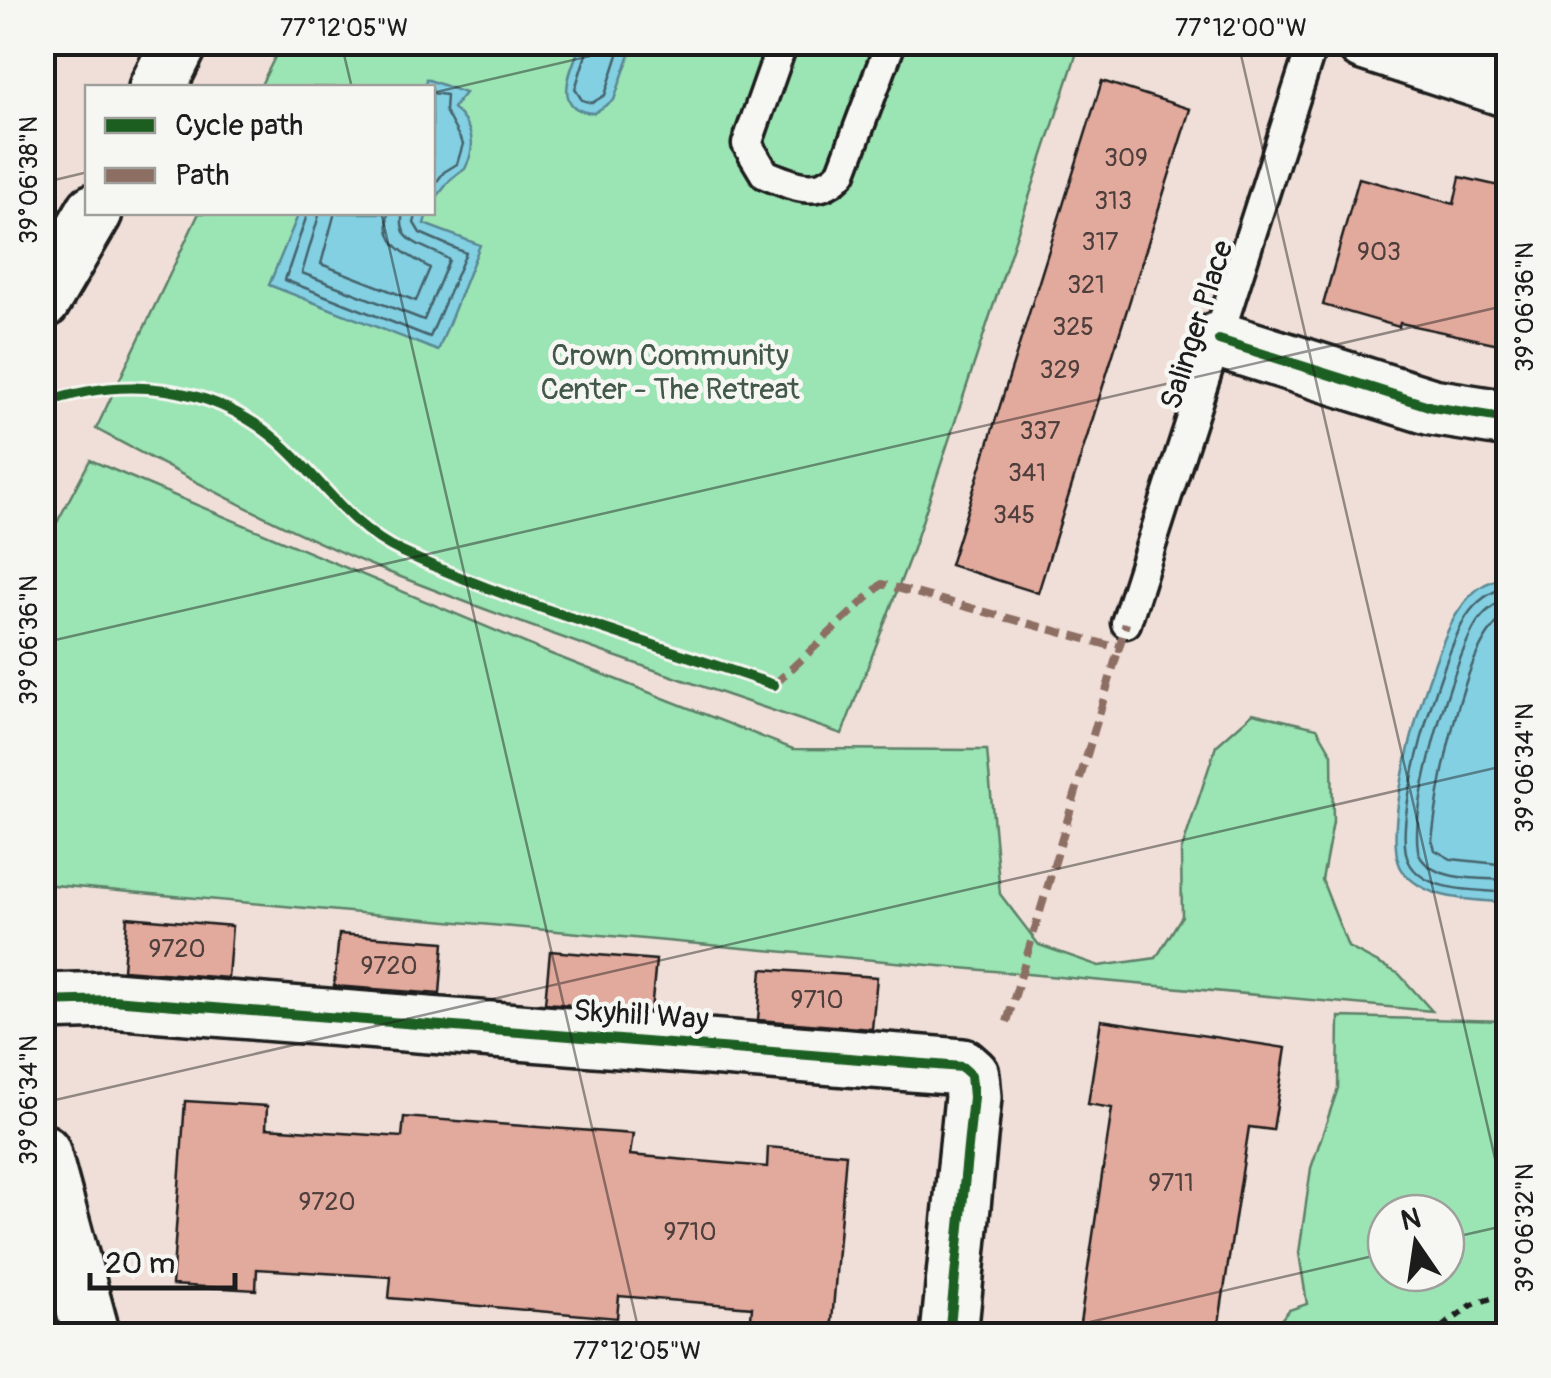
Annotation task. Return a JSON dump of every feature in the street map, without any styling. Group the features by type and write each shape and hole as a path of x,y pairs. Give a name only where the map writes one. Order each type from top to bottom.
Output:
{"street":[{"path":"158,85 180,42"},
{"path":"1364,42 1508,89"},
{"path":"45,290 92,215"},
{"path":"1218,340 1432,407 1508,419"},
{"name":"Skyhill Way","path":"42,1002 112,1000 962,1067 971,1075 973,1098 950,1336"},
{"path":"42,1152 92,1336"}],"lane":[{"path":"783,42 748,144 765,174 812,189 834,180 842,172 891,42"},
{"name":"Salinger Place","path":"1126,623 1313,42"}],"path":[{"path":"1430,1336 1472,1306 1508,1292"}],"green space":[{"name":"Crown Community Center - The Retreat","path":"282,43 1080,43 913,549 842,734 554,635 346,555 96,429 198,215 435,215 435,85 261,85"},
{"path":"90,460 546,652 793,749 987,750 1000,894 1039,945 1099,966 1156,958 1182,916 1181,852 1216,746 1253,713 1317,728 1332,754 1333,822 1322,880 1348,947 1399,974 1432,1011 43,884 43,549"},
{"path":"1339,1017 1508,1021 1508,1335 1268,1335 1289,1310 1307,1304 1299,1253 1311,1168 1338,1088"}],"water":[{"path":"582,42 631,43 632,48 614,100 594,113 572,105 568,96 567,86"},
{"path":"426,79 465,93 453,108 469,129 472,143 465,169 435,199 435,85 425,85"},
{"path":"298,215 426,215 424,224 480,245 438,351 269,285"},
{"path":"1508,577 1508,903 1438,894 1413,881 1403,871 1396,851 1396,820 1411,740 1449,629 1475,591"}],"building":[{"path":"1102,81 1190,109 1038,593 950,565"},
{"path":"1460,177 1508,188 1508,346 1400,323 1399,327 1323,305 1359,178 1454,204"},
{"path":"127,917 232,926 228,978 123,970"},
{"path":"339,934 444,942 440,994 334,986"},
{"path":"550,951 656,960 651,1011 545,1003"},
{"path":"762,969 877,977 872,1029 758,1020"},
{"path":"1101,1020 1286,1048 1273,1130 1249,1127 1217,1336 1078,1336 1112,1108 1088,1104"},
{"path":"185,1101 267,1106 266,1128 402,1137 404,1117 633,1134 630,1155 767,1167 768,1147 846,1154 831,1334 750,1328 752,1307 619,1296 617,1318 389,1298 391,1277 257,1269 256,1290 172,1285"}],"marked path":[{"path":"774,685 882,584 1119,648 1126,623"},
{"path":"1007,1022 1119,648"}],"cycle path":[{"path":"1219,340 1432,407 1508,419"},
{"path":"42,404 104,389 135,387 195,396 224,407 278,441 350,516 402,552 539,607 774,685"},
{"path":"42,1002 112,1000 962,1067 971,1075 973,1097 949,1336"}]}
